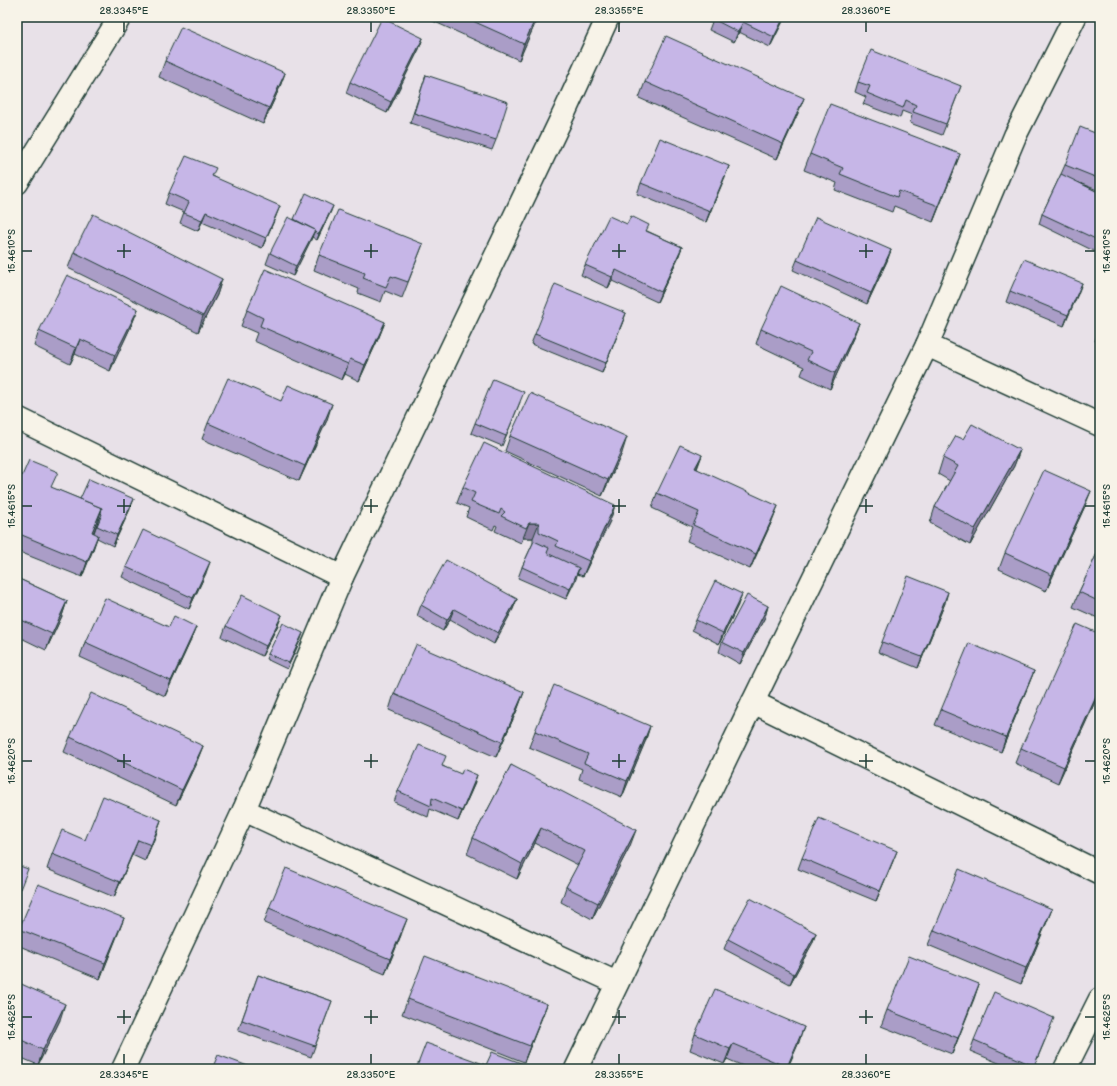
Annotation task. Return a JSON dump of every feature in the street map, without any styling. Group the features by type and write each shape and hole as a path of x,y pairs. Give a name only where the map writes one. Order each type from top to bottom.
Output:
{"street":[{"path":"17,183 120,17"},
{"path":"123,1069 244,810 342,577 565,111 608,17"},
{"path":"576,1069 927,345 1015,136 1075,17"},
{"path":"927,345 1100,425"},
{"path":"17,418 342,577"},
{"path":"753,702 1100,873"},
{"path":"244,810 617,983"},
{"path":"1065,1069 1100,999"}],"building":[{"path":"464,17 536,17 524,44"},
{"path":"714,17 784,17 774,37 743,22 738,32 713,19"},
{"path":"382,18 423,38 391,102 350,82"},
{"path":"181,27 285,73 269,108 165,61"},
{"path":"666,36 804,98 783,144 645,82"},
{"path":"871,50 961,86 946,124 913,112 916,105 906,100 903,108 867,93 870,86 858,82"},
{"path":"426,75 508,102 496,140 414,113"},
{"path":"830,104 960,154 939,206 899,191 897,197 840,174 843,168 810,154"},
{"path":"1080,127 1100,135 1100,179 1065,165"},
{"path":"660,138 729,166 710,211 641,183"},
{"path":"186,156 216,168 212,176 280,206 266,238 206,212 202,220 184,213 189,202 169,193"},
{"path":"1061,174 1100,193 1100,241 1042,214"},
{"path":"306,193 333,206 319,234 314,232 315,230 294,219"},
{"path":"338,210 423,244 408,282 391,276 386,287 363,278 365,273 319,255"},
{"path":"93,214 222,279 203,316 74,252"},
{"path":"609,216 627,224 631,216 649,225 646,231 682,247 661,292 616,270 612,277 585,265"},
{"path":"288,217 315,230 296,266 270,253"},
{"path":"816,217 891,250 871,293 797,260"},
{"path":"1024,259 1082,283 1068,315 1010,291"},
{"path":"265,269 385,322 365,365 350,359 348,364 260,326 263,318 247,310"},
{"path":"67,275 138,309 115,355 80,339 76,348 39,331"},
{"path":"555,284 626,313 606,363 535,334"},
{"path":"781,286 859,323 835,373 807,360 811,352 761,329"},
{"path":"228,378 281,401 288,385 332,404 305,466 208,423"},
{"path":"493,379 524,392 506,436 475,423"},
{"path":"530,393 627,437 608,480 510,436"},
{"path":"972,424 1020,450 975,529 935,507 958,466 943,458 956,436 963,439"},
{"path":"484,443 615,505 589,561 556,546 558,541 539,532 539,523 529,523 526,528 501,516 505,512 501,509 499,514 471,502 475,493 463,487"},
{"path":"680,445 702,455 695,468 778,506 756,554 693,525 699,512 657,493"},
{"path":"29,460 58,472 51,487 102,508 92,532 98,535 87,562 17,533 17,474 22,476"},
{"path":"1044,470 1091,491 1052,575 1005,553"},
{"path":"89,479 134,499 117,535 97,526 102,514 102,508 80,499"},
{"path":"143,530 210,562 193,598 126,567"},
{"path":"534,541 549,548 547,553 579,568 570,589 522,567"},
{"path":"1100,547 1100,602 1079,592"},
{"path":"446,560 517,599 498,633 454,609 447,620 421,605"},
{"path":"908,576 948,592 922,657 882,642"},
{"path":"17,578 67,601 52,634 17,618"},
{"path":"715,581 742,594 723,633 696,620"},
{"path":"242,595 282,615 266,646 226,626"},
{"path":"747,595 768,606 744,653 722,642"},
{"path":"105,598 169,627 174,616 196,627 171,681 85,642"},
{"path":"283,623 303,633 289,663 268,654"},
{"path":"1077,624 1100,634 1100,688 1064,767 1021,748"},
{"path":"969,643 1034,671 1006,737 941,710"},
{"path":"416,645 524,692 502,742 394,694"},
{"path":"554,685 650,726 627,781 584,763 588,754 535,731"},
{"path":"91,693 203,746 182,790 70,737"},
{"path":"419,745 446,756 442,766 461,774 463,769 477,775 462,811 432,798 431,806 398,791"},
{"path":"17,757 20,758 17,764"},
{"path":"511,765 636,830 598,903 566,887 585,851 541,828 522,864 473,838"},
{"path":"103,796 161,820 151,845 138,840 120,882 52,854 62,830 85,840"},
{"path":"819,818 897,851 880,891 802,858"},
{"path":"17,865 28,869 17,897"},
{"path":"286,868 407,919 390,959 269,908"},
{"path":"959,869 1052,909 1026,968 934,930"},
{"path":"38,884 124,918 105,963 19,929"},
{"path":"750,898 816,933 794,974 728,939"},
{"path":"425,956 547,1004 530,1046 408,999"},
{"path":"909,956 979,984 958,1038 887,1010"},
{"path":"258,975 332,1001 315,1046 242,1020"},
{"path":"17,982 65,1004 43,1050 17,1038"},
{"path":"715,989 804,1027 787,1067 733,1044 730,1049 695,1034"},
{"path":"994,992 1054,1018 1034,1066 974,1040"},
{"path":"426,1043 486,1065 492,1052 526,1065 524,1069 416,1069"},
{"path":"218,1055 256,1069 212,1069"},
{"path":"674,1066 680,1069 673,1069"}]}
